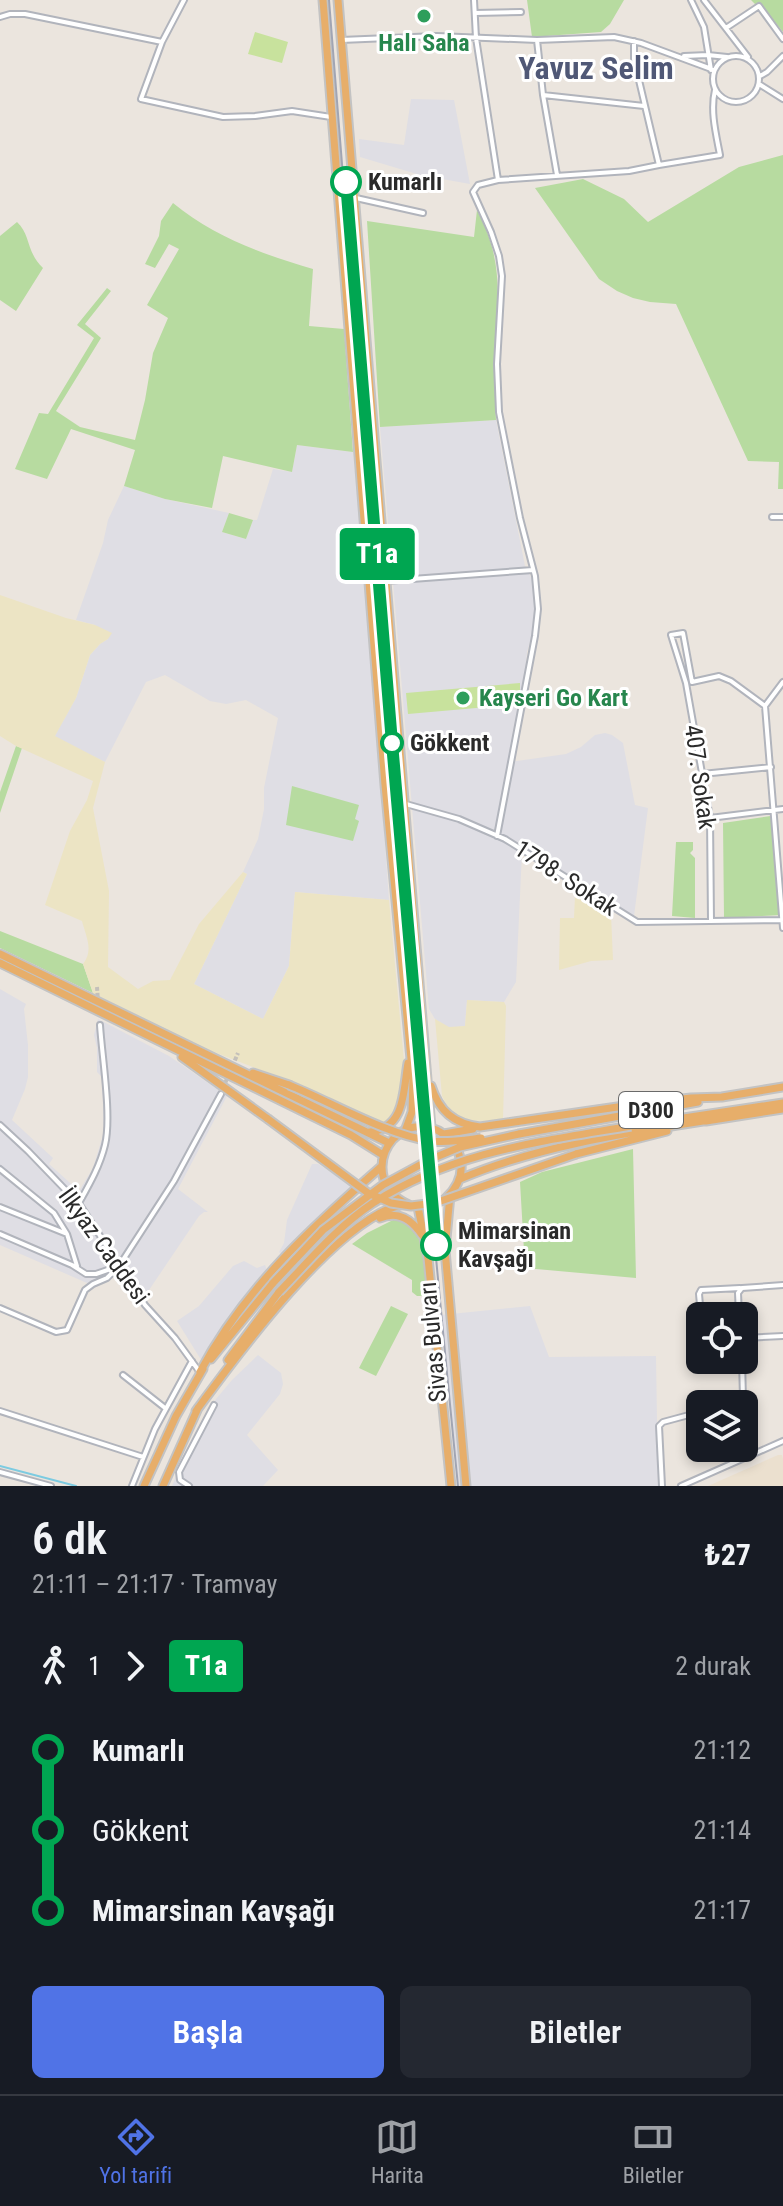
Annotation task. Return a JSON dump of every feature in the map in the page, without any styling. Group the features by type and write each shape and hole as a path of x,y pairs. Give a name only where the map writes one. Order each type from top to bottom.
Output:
{"highway":[{"path":"323,0 413,1108 405,1131"},
{"path":"338,0 431,1128"},
{"name":"D300","path":"0,954 389,1143"},
{"path":"0,963 351,1135 383,1155"},
{"path":"168,1046 368,1193 391,1203 411,1206 435,1203 576,1154 710,1120"},
{"path":"366,1132 382,1130 396,1118 409,1053"},
{"path":"425,1056 432,1088 442,1110 462,1123 483,1127"},
{"name":"D300","path":"226,1064 289,1085 386,1128 432,1141 519,1134 783,1087"},
{"path":"444,1134 665,1101 723,1097"},
{"name":"D300","path":"196,1411 234,1351 279,1292 335,1234 372,1204 422,1176 503,1148 783,1103"},
{"path":"460,1179 490,1166 613,1136 783,1109"},
{"path":"163,1486 196,1411 238,1353 286,1298 353,1231 376,1214 397,1205 414,1206 434,1205 450,1195 460,1179 461,1158 452,1140 431,1128 418,1127 405,1131 389,1143 383,1155 382,1174 389,1190 402,1202 414,1206"},
{"path":"200,1372 273,1283 323,1230 383,1185 460,1147 519,1134"},
{"path":"144,1486 176,1416 215,1344 270,1272 315,1224 382,1166"},
{"name":"Sivas Bulvarı","path":"450,1195 445,1236 446,1261 466,1486"},
{"name":"Sivas Bulvarı","path":"414,1206 426,1244 451,1486"},
{"path":"353,1231 383,1216 394,1215 414,1224 426,1244"}],"street":[{"path":"184,0 162,42 141,99 223,117 292,111 331,117"},
{"path":"474,0 476,38 498,180"},
{"path":"497,836 537,627 538,593 499,412 496,372 502,276 500,262 491,232 474,195 477,186 498,180 629,171 720,155 714,126 715,90 704,27 691,0"},
{"path":"704,0 760,76 751,98 739,102 727,101 715,90"},
{"path":"726,28 759,6 783,39"},
{"path":"475,13 521,12"},
{"path":"0,17 25,14 162,42"},
{"path":"341,40 437,36 537,40 600,37 634,41 712,70"},
{"path":"537,40 557,175"},
{"path":"634,41 634,59 659,165"},
{"path":"680,56 737,56 749,59"},
{"path":"760,76 783,56"},
{"path":"712,70 729,57"},
{"path":"759,84 783,99"},
{"path":"543,95 646,106"},
{"path":"354,198 423,213"},
{"path":"772,517 783,517"},
{"path":"385,581 533,570"},
{"name":"407. Sokak","path":"689,682 671,635 683,633 710,818 711,921"},
{"path":"689,682 719,676 765,706"},
{"path":"783,682 765,706 783,928"},
{"path":"702,774 771,767"},
{"name":"1798. Sokak","path":"403,804 459,819 497,836 538,858 633,921 782,917"},
{"path":"710,818 783,809"},
{"path":"79,1203 106,1139 107,1111 100,1025"},
{"path":"0,1308 56,1332 63,1332 70,1326 85,1290 107,1278 119,1266 174,1181 221,1094"},
{"name":"İlkyaz Caddesi","path":"0,1125 79,1203 145,1305 200,1372"},
{"path":"0,1169 54,1213 67,1234 78,1269"},
{"path":"0,1207 67,1234"},
{"path":"0,1234 83,1273 91,1275 119,1266"},
{"path":"700,1302 701,1290 783,1285"},
{"path":"738,1302 738,1293 742,1288"},
{"path":"758,1337 783,1336"},
{"path":"132,1486 165,1408 192,1361"},
{"path":"123,1375 165,1408"},
{"path":"189,1486 179,1478 183,1465 214,1405"},
{"path":"0,1411 143,1457"},
{"path":"662,1486 659,1426 686,1416"},
{"path":"758,1452 783,1441"},
{"path":"681,1486 735,1462"},
{"path":"173,1464 183,1465"},
{"path":"0,1472 51,1486"}],"shaded area":[{"path":"411,99 454,100 470,184 420,175 360,157 359,139 404,145"},
{"path":"496,420 525,566 534,583 536,604 535,625 527,652 510,762 566,754 595,735 612,735 623,743 635,805 648,808 634,916 522,852 516,982 504,1002 467,1000 465,1026 449,1028 435,1019 429,1009 380,427"},
{"path":"297,445 353,452 369,620 389,900 295,892 289,966 263,1019 194,984 247,874 243,872 258,839 278,718 246,700 226,704 210,701 165,675 146,682 105,762 54,737 76,698 90,655 108,639 95,625 76,620 108,520 124,486 229,513 222,532 246,539 253,520 257,520 273,469 292,472"},
{"path":"0,989 26,1004 28,1077 12,1120 53,1158 49,1164 79,1191 93,1168 104,1132 102,1077 97,1072 94,1035 98,1019 169,1056 227,1096 178,1189 208,1212 199,1216 145,1296 128,1266 107,1278 87,1283 0,1245"},
{"path":"312,1164 318,1164 353,1186 283,1256 279,1252 284,1243 287,1220"},
{"path":"244,1261 257,1268 265,1265 268,1273 203,1363 177,1321 199,1306 233,1266"},
{"path":"530,1306 549,1357 656,1356 658,1486 459,1486 441,1315"},
{"path":"258,1355 281,1373 283,1384 280,1394 247,1435 278,1470 263,1486 172,1486 190,1443 216,1399"},
{"path":"782,1455 783,1459 783,1486 708,1486"}],"green space":[{"path":"527,0 624,0 610,24 601,32 532,37"},
{"path":"751,0 783,0 783,32 763,7"},
{"path":"255,32 288,42 282,63 248,54"},
{"path":"783,155 783,489 778,489 779,462 748,461 676,304 633,298 599,279 535,188 583,179 624,199 648,222 739,167"},
{"path":"173,203 205,226 239,243 313,269 309,326 344,329 353,452 297,445 292,472 223,456 212,508 165,499 124,486 135,450 71,429 47,479 15,469 39,413 48,414 94,338 77,325 107,288 111,291 85,324 101,338 56,411 80,427 135,440 153,353 168,318 147,305 179,249 169,244 155,268 145,264 159,236 161,221"},
{"path":"477,210 492,246 497,279 496,420 380,427 367,221 474,237"},
{"path":"17,222 43,268 16,311 0,300 0,236"},
{"path":"229,513 253,520 246,539 222,532"},
{"name":"Kayseri Go Kart","path":"520,683 520,704 408,714 406,693"},
{"path":"16,746 22,748 0,813 0,792"},
{"path":"292,786 359,805 355,819 359,821 353,841 286,825"},
{"path":"777,815 782,915 724,918 723,823"},
{"path":"676,842 693,842 690,853 695,858 695,918 672,916"},
{"path":"0,931 83,964 93,993 0,948"},
{"path":"633,1149 636,1278 525,1268 520,1182 542,1172"},
{"path":"393,1220 413,1229 419,1238 426,1296 417,1296 412,1292 412,1280 352,1244"},
{"path":"391,1306 408,1314 376,1376 359,1368"}],"sand":[{"path":"0,595 112,633 90,655 76,698 55,736 105,762 93,808 109,891 108,967 138,989 153,981 170,980 199,924 243,872 247,874 194,984 263,1019 289,966 295,892 389,900 404,1061 398,1106 385,1124 317,1092 196,1045 93,993 83,964 89,948 82,921 45,905 70,831 87,800 93,781 0,736"},
{"path":"575,896 611,915 613,960 591,961 559,970 560,918 574,918"},
{"path":"467,1000 504,1002 506,1006 503,1120 460,1117 442,1096 435,1019 449,1027 465,1026"}],"waterway":[{"path":"0,1466 76,1486"}],"tunnel":[{"path":"97,987 98,1002"},
{"path":"223,1088 238,1053"}],"tram line":[{"path":"329,0 390,743 458,1486"},
{"name":"T1a","path":"346,182 436,1245"}],"place":[{"name":"Halı Saha","path":"424,16"},
{"name":"Kumarlı","path":"346,182"},
{"name":"Kayseri Go Kart","path":"463,698"},
{"name":"Gökkent","path":"392,743"},
{"name":"Mimarsinan Kavşağı","path":"436,1245"}],"district":[{"name":"Yavuz Selim","path":"596,68"}]}
